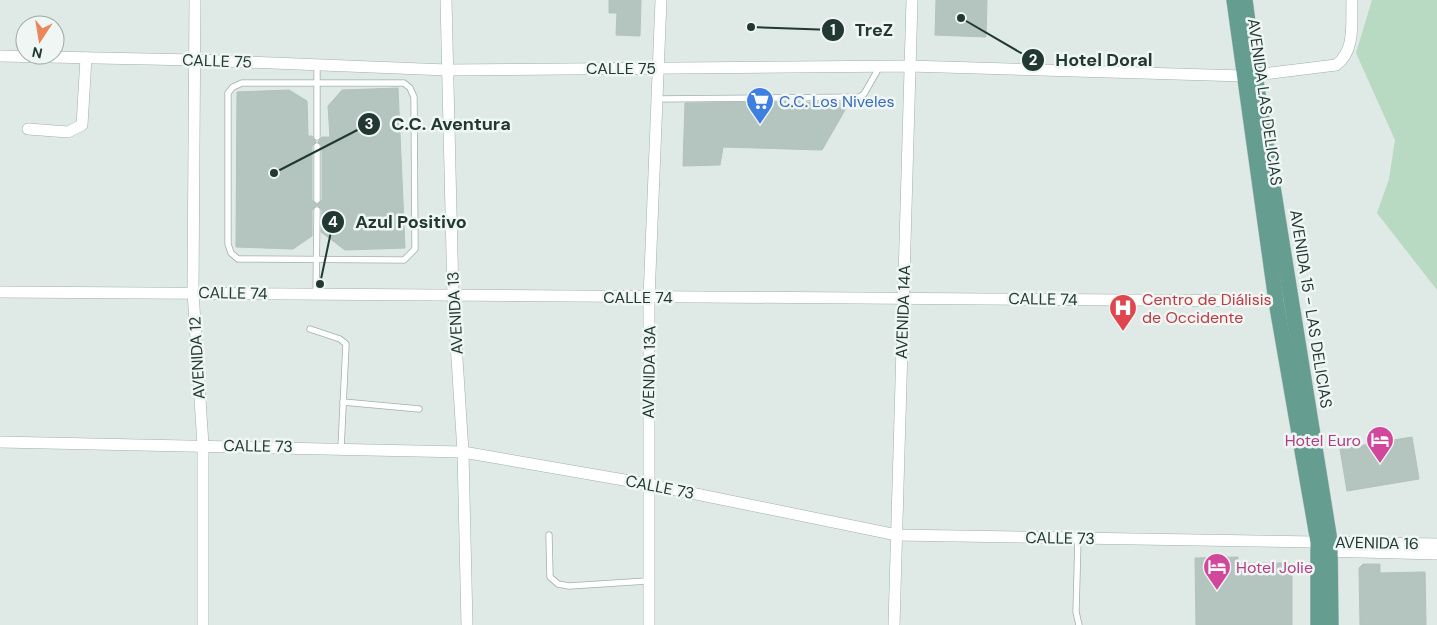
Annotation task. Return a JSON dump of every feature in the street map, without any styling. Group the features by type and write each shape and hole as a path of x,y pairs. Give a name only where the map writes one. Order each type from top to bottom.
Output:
{"main road":[{"name":"AVENIDA LAS DELICIAS","path":"1234,0 1249,76 1276,301 1324,546 1318,625"},
{"name":"AVENIDA 15 - LAS DELICIAS","path":"1246,0 1249,76 1324,546 1331,625"}],"street":[{"name":"AVENIDA 12","path":"195,0 193,292 202,445 203,625"},
{"name":"AVENIDA 13","path":"446,0 453,296 463,452 467,625"},
{"name":"AVENIDA 13A","path":"649,625 649,298 661,0"},
{"name":"AVENIDA 14A","path":"894,625 912,0"},
{"name":"CALLE 75","path":"0,56 196,60 447,70 909,66 1249,76 1336,66 1345,60 1350,50 1352,0"},
{"path":"28,130 68,132 82,126 86,58"},
{"name":"CALLE 74","path":"0,292 1276,301"},
{"name":"CALLE 73","path":"0,442 463,452 648,484 896,536 1078,538 1324,546"},
{"name":"AVENIDA 16","path":"1324,546 1437,544"},
{"name":"AVENIDA 16","path":"1324,546 1437,554"}],"lane":[{"path":"317,65 317,137"},
{"path":"657,99 859,97 864,94 880,66"},
{"path":"317,82 404,82 410,88 414,97 415,249 404,260 317,261 238,259 231,253 228,244 228,93 233,86 242,83 317,82"},
{"path":"317,146 317,200"},
{"path":"316,294 317,210"},
{"path":"310,329 340,339 346,344 340,448"},
{"path":"343,402 419,409"},
{"path":"549,535 550,577 558,584 648,581"},
{"path":"1078,538 1076,612 1079,625"}],"green space":[{"path":"1372,0 1437,0 1437,290 1377,213 1389,179 1395,140 1356,53"}],"building":[{"path":"609,0 641,0 640,36 616,35 617,13 609,13"},
{"path":"936,0 987,0 986,37 935,35"},
{"path":"398,88 405,248 345,250 321,232 322,210 317,205 322,200 322,146 318,142 322,137 330,137 328,106 342,90"},
{"path":"289,90 307,101 308,136 312,136 316,142 312,146 312,200 317,205 312,210 312,236 293,249 236,247 237,92"},
{"name":"C.C. Los Niveles","path":"685,103 849,103 822,150 723,147 720,165 683,166"},
{"name":"Hotel Euro","path":"1412,437 1419,479 1347,491 1340,449"},
{"path":"1238,557 1238,563 1292,563 1292,625 1196,625 1195,558"},
{"path":"1363,564 1380,564 1380,573 1425,572 1426,625 1360,625 1359,568"}],"place":[{"name":"Hotel Doral","path":"961,18"},
{"name":"TreZ","path":"751,27"},
{"name":"C.C. Los Niveles","path":"760,125"},
{"name":"C.C. Aventura","path":"274,173"},
{"name":"Azul Positivo","path":"320,284"},
{"name":"Centro de Diálisis de Occidente","path":"1123,332"},
{"name":"Hotel Euro","path":"1380,464"},
{"name":"Hotel Jolie","path":"1217,591"}]}
